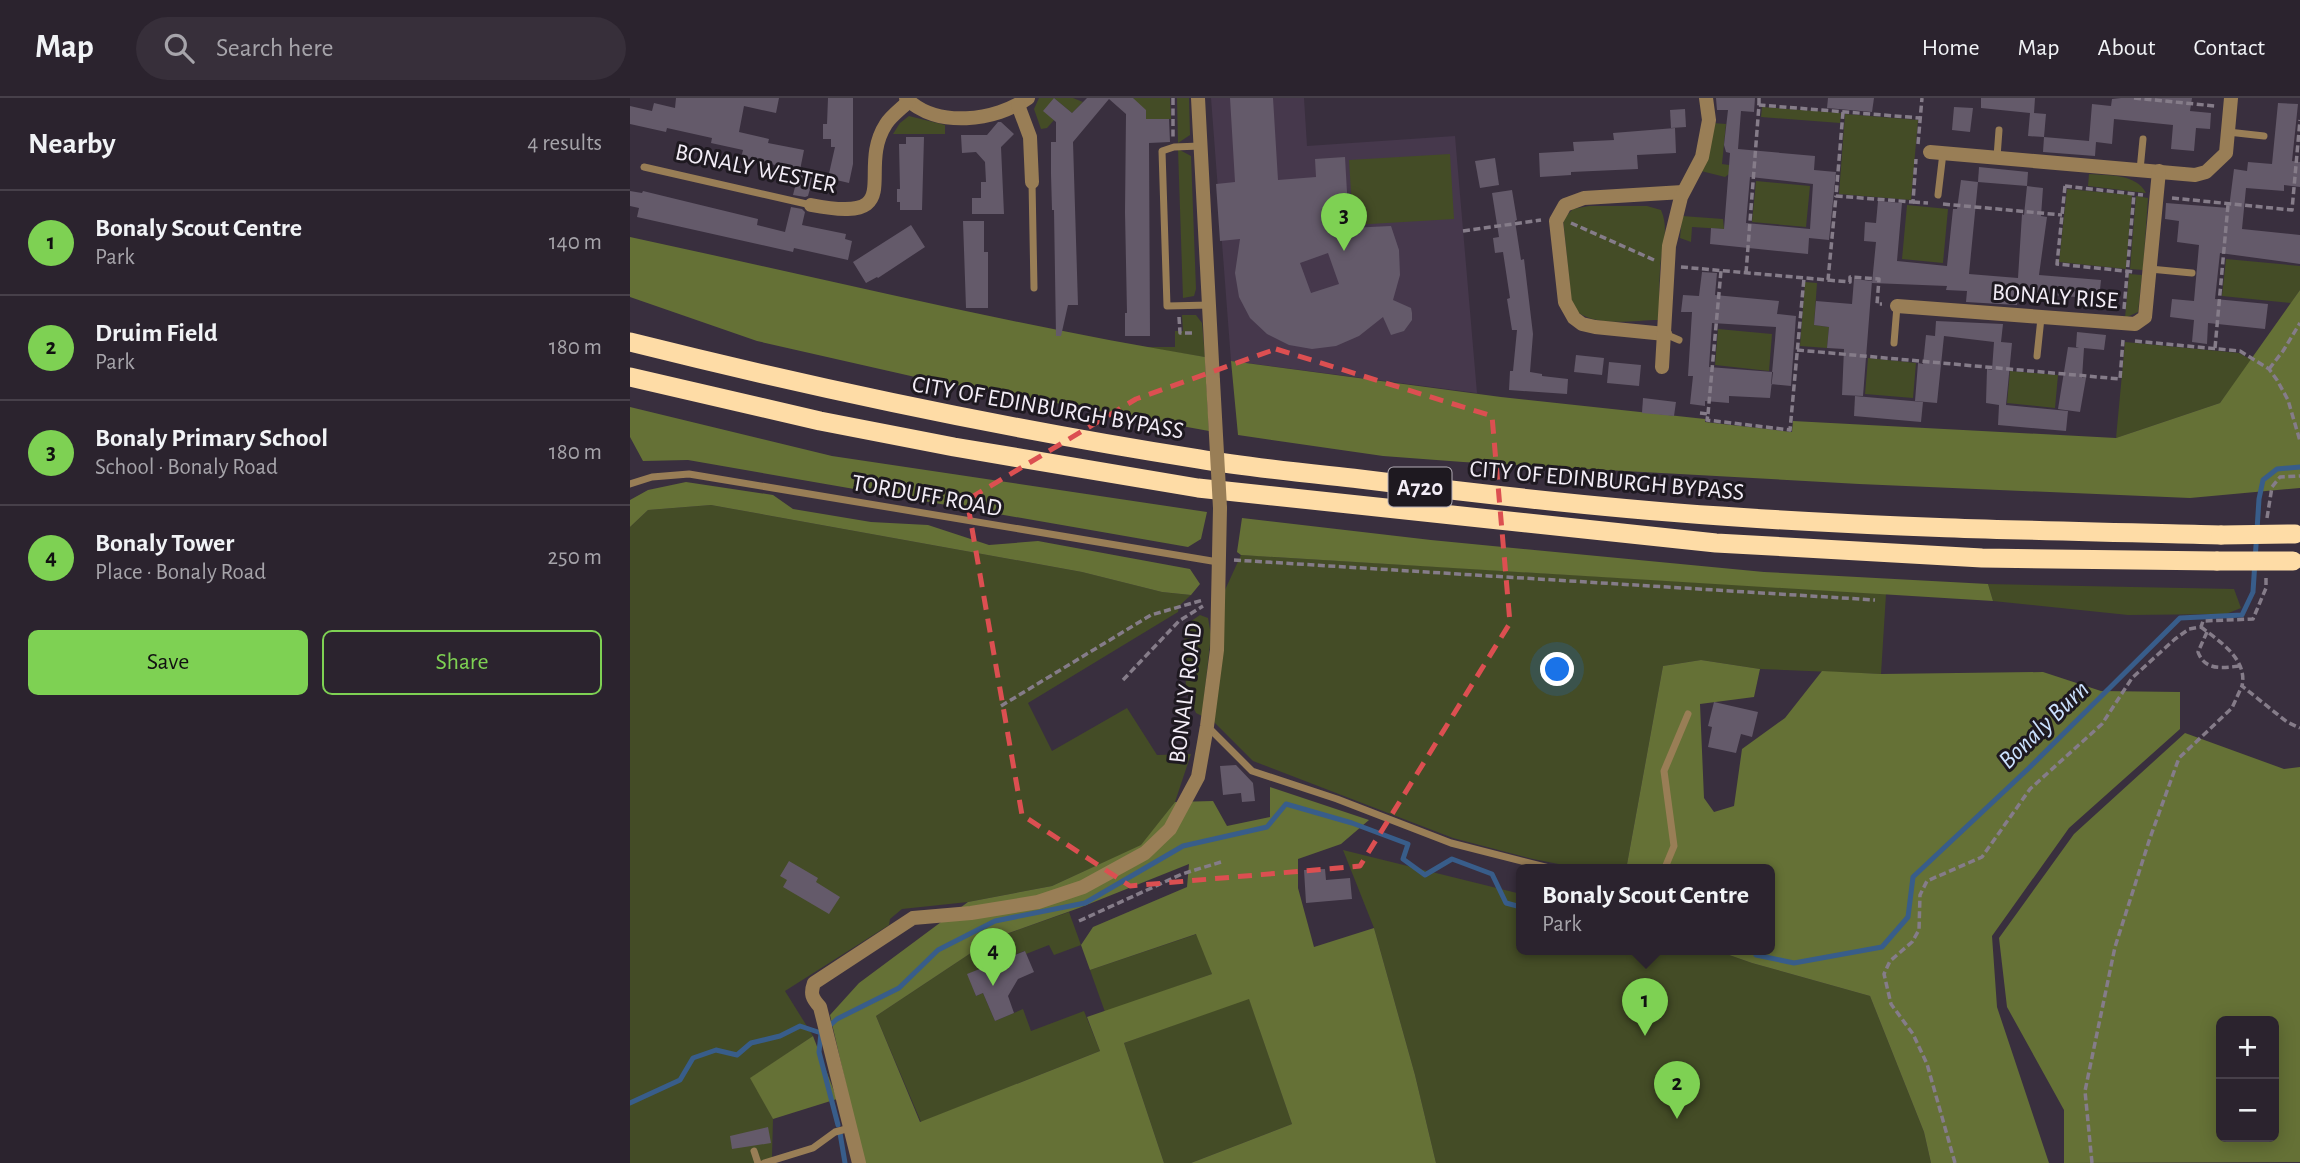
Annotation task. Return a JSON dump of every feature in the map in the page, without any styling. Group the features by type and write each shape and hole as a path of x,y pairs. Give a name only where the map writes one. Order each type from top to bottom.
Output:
{"highway":[{"name":"CITY OF EDINBURGH BYPASS","path":"630,342 833,392 979,420 1201,460 1440,489 1746,518 1986,530 2297,534"},
{"name":"CITY OF EDINBURGH BYPASS","path":"630,377 820,421 1198,488 1716,543 1982,558 2296,561"}],"street":[{"name":"BONALY ROAD","path":"859,1163 820,1007 812,999 814,983 913,918 971,914 1038,902 1083,887 1144,853 1170,829 1198,777 1217,650 1220,508 1198,98"},
{"path":"1662,367 1672,337 1667,265 1669,246 1683,192 1702,157 1709,120 1706,98"},
{"name":"BONALY WESTER","path":"811,205 852,210 862,208 868,203 873,194 878,146 886,124 908,100 928,112 958,118 994,114 1023,101 1030,137 1031,181"},
{"path":"1936,152 2195,175 2206,172 2226,153 2230,103"},
{"name":"BONALY RISE","path":"1897,306 2135,324 2145,317 2158,171"},
{"path":"1672,337 1595,327 1582,324 1574,318 1565,302 1555,229 1557,217 1565,205 1584,198 1683,192"}],"lane":[{"path":"1997,157 1999,130"},
{"path":"2228,132 2264,136"},
{"path":"2140,170 2143,139"},
{"path":"1200,146 1174,147 1162,151 1167,306 1210,305"},
{"path":"1936,152 1938,195"},
{"name":"BONALY WESTER","path":"644,167 811,205"},
{"name":"BONALY WESTER","path":"1031,181 1034,288"},
{"path":"2149,271 2192,273"},
{"path":"1894,343 1897,306"},
{"path":"2037,356 2041,318"},
{"name":"TORDUFF ROAD","path":"630,484 652,477 690,474 1219,562"},
{"path":"1666,864 1674,846 1664,771 1688,714"},
{"path":"1207,726 1252,771 1337,799 1451,843 1534,864"},
{"path":"764,1163 813,1148 835,1132 851,1128"},
{"path":"754,1151 758,1163"}],"path":[{"path":"1746,273 1759,98"},
{"path":"1913,202 1922,98"},
{"path":"2134,98 2230,103"},
{"path":"1759,105 1920,118"},
{"path":"1828,280 1843,112"},
{"path":"2065,186 2292,210 2300,120"},
{"path":"2067,163 2057,264 2149,271"},
{"path":"1797,350 2120,379 2134,194"},
{"path":"1836,195 2062,215"},
{"path":"2215,348 2228,205"},
{"path":"1463,231 1557,217 1667,265 1850,282 1850,277 1879,279 1877,303 1897,306"},
{"path":"1721,271 1707,420 1790,430 1804,278"},
{"path":"2269,369 2300,323"},
{"path":"2123,340 2240,351 2269,369 2288,400 2300,441"},
{"path":"1700,413 1708,414"},
{"path":"1219,562 1241,560 1875,600"},
{"path":"1123,680 1179,621 1218,596"},
{"path":"1000,706 1151,615 1218,596"},
{"path":"1955,1163 1927,1064 1913,1034 1891,1004 1884,974 1890,961 1912,942 1919,929 1920,895 1927,881 1982,857 2030,789 2102,724 2132,678 2189,629 2213,621"},
{"path":"2092,1163 2085,1091 2115,947 2179,758 2232,708 2244,677 2237,659 2202,626"},
{"path":"2207,632 2198,652 2201,660 2214,668 2239,666"},
{"path":"2242,685 2287,722 2300,728"},
{"path":"1079,921 1182,874 1221,862"}],"highlighted area":[{"path":"1276,349 1492,416 1510,623 1360,866 1130,886 1022,815 967,500 1136,399"}],"shaded area":[{"path":"1211,98 1304,98 1307,146 1455,136 1477,393 1231,361"}],"green space":[{"path":"1039,98 1054,98 1054,120 1047,128 1041,129 1034,109"},
{"path":"1054,98 1073,98 1083,102 1072,113"},
{"path":"1133,98 1170,98 1171,119 1146,119"},
{"path":"1177,98 1189,98 1190,135 1178,143"},
{"path":"1762,107 1841,113 1840,123 1761,117"},
{"path":"1845,114 1918,120 1911,200 1839,194"},
{"path":"909,116 945,125 945,134 893,134"},
{"path":"1713,123 1726,124 1722,164 1729,165 1729,174 1725,177 1701,171"},
{"path":"1178,149 1191,156 1196,289 1194,296 1183,298"},
{"path":"1450,154 1454,219 1353,225 1349,160"},
{"path":"2089,174 2129,179 2136,182 2146,193 2088,186"},
{"path":"1756,181 1810,186 1806,227 1752,222"},
{"path":"2067,189 2132,195 2126,269 2059,262"},
{"path":"2136,196 2148,198 2143,270 2130,269"},
{"path":"1907,205 1948,209 1943,263 1902,259"},
{"path":"1589,206 1647,206 1661,210 1665,232 1660,269 1659,320 1601,321 1580,314 1572,307 1563,219 1573,209"},
{"path":"1682,216 1723,219 1724,229 1692,227 1691,242 1680,238"},
{"path":"630,237 989,316 1205,357 1209,431 924,379 757,341 630,297"},
{"path":"2226,259 2300,266 2300,290 2291,303 2222,296"},
{"path":"2129,274 2142,275 2138,312 2125,318"},
{"path":"1805,282 1817,283 1814,325 1829,327 1827,348 1800,346"},
{"path":"2300,290 2300,488 2190,498 1859,484 1383,456 1238,435 1231,361 1792,432 1793,421 2116,438 2220,403"},
{"path":"1182,315 1196,315 1202,323 1205,357 1143,347 1175,347 1175,331 1183,331"},
{"path":"1718,329 1772,334 1769,371 1715,365"},
{"path":"2125,342 2239,353 2252,360 2220,403 2116,438"},
{"path":"1868,358 1916,363 1913,398 1865,394"},
{"path":"2010,371 2058,375 2055,408 2007,403"},
{"path":"630,407 832,456 1207,512 1201,539 1188,547 688,460 643,461 630,437"},
{"path":"686,482 773,495 793,509 871,522 928,525 989,545 1038,541 1190,569 1200,584 1191,595 1162,592 1082,572 711,505 648,510 630,527 630,500 648,490"},
{"path":"711,505 1082,572 1162,592 1191,595 1179,606 1178,612 1028,703 1052,751 1127,708 1157,755 1191,754 1175,802 1142,845 1052,886 968,902 902,909 890,919 889,925 785,991 813,1036 751,1078 773,1119 772,1156 775,1163 630,1163 630,527 648,510"},
{"path":"1242,518 1431,540 1764,572 1988,584 1993,601 1241,555 1237,552"},
{"path":"1241,555 1894,594 1886,594 1881,674 1760,669 1701,660 1663,666 1627,864 1558,864 1453,838 1253,761 1213,721 1225,590"},
{"path":"1988,584 2234,589 2241,608 2226,614 2128,615 1993,601"},
{"path":"1200,615 1208,618 1211,635 1202,716 1196,713 1186,691 1184,626"},
{"path":"1701,660 1760,669 1754,697 1700,704 1704,798 1714,812 1734,806 1742,749 1785,718 1822,671 1881,674 2043,672 2101,691 2180,692 2180,729 2069,828 1992,936 1997,1007 2049,1163 1931,1163 1924,1132 1870,996 1729,955 1775,955 1775,864 1627,864 1663,666"},
{"path":"2185,733 2284,769 2300,767 2300,1162 2064,1163 2064,1110 2007,1007 1999,938 2074,834"},
{"path":"1270,787 1369,820 1341,844 1298,859 1298,888 1314,947 1374,928 1415,1075 1436,1163 1191,1163 1292,1124 1249,999 1124,1043 1164,1163 864,1163 830,1015 859,983 968,902 1052,886 1141,845 1175,802 1213,801 1227,826 1270,817","holes":["1189,864 1187,887 1093,927 1081,945 1090,970 1196,934 1212,974 1087,1017 1100,1051 920,1122 876,1016 992,939"]},
{"path":"1343,850 1516,893 1516,955 1729,955 1870,996 1924,1132 1931,1163 1436,1163 1415,1075 1374,928"},
{"path":"1069,912 1081,945 1054,955 1049,945 1026,954 1024,951 968,974 976,996 983,993 995,1021 1023,1009 1031,1031 1084,1011 1100,1051 921,1122 876,1016 992,939"},
{"path":"1197,934 1212,974 1105,1012 1090,970"},
{"path":"1249,998 1292,1124 1191,1163 1164,1163 1124,1043"},
{"path":"813,1036 837,1099 773,1119 750,1078"}],"building":[{"path":"676,98 779,98 776,113 744,106 739,132 769,139 768,143 804,150 800,170 741,158 743,150 711,143 712,138 667,128 666,132 630,124 630,106 652,111 654,103 675,108"},
{"path":"828,98 853,98 853,164 849,183 828,178 835,147 831,147 831,139 823,139 823,124 827,124"},
{"path":"1054,98 1072,113 1087,98 1133,98 1146,110 1146,119 1169,119 1170,142 1149,143 1150,336 1125,336 1126,114 1109,99 1073,142 1078,305 1068,305 1061,336 1056,336 1051,142 1056,142 1056,122 1043,111"},
{"path":"1230,98 1273,98 1278,180 1316,177 1315,159 1345,157 1349,228 1391,226 1399,250 1400,275 1393,300 1411,308 1412,313 1412,320 1404,331 1391,335 1383,317 1359,336 1336,346 1312,349 1289,345 1267,334 1250,318 1239,297 1235,273 1240,239 1220,241 1216,184 1235,182","holes":["1328,253 1339,284 1311,293 1300,263"]},
{"path":"1716,98 1755,98 1754,112 1741,111 1738,149 1815,156 1814,170 1836,172 1829,240 1809,238 1808,254 1710,244 1711,228 1724,229 1730,153 1726,152 1724,145 1728,110 1717,110","holes":["1750,177 1813,184 1810,229 1746,223"]},
{"path":"1828,98 1874,98 1872,112 1827,108"},
{"path":"1981,98 2035,98 2034,113 2046,114 2044,137 2028,136 2030,113 1981,108"},
{"path":"2192,98 2190,111 2211,113 2210,129 2196,128 2194,151 2171,149 2173,125 2114,119 2112,144 2096,142 2095,156 2043,152 2044,137 2089,141 2092,104 2111,106 2112,99"},
{"path":"2278,103 2298,104 2292,161 2300,162 2300,187 2284,185 2284,191 2246,188 2242,229 2300,235 2300,264 2220,253 2215,299 2268,304 2265,329 2208,323 2207,344 2192,342 2194,320 2170,317 2172,299 2194,301 2199,245 2177,242 2179,221 2165,219 2166,203 2229,208 2234,169 2247,171 2248,162 2272,164"},
{"path":"1954,107 1973,108 1970,132 1952,130"},
{"path":"1685,109 1686,127 1671,128 1670,110"},
{"path":"998,122 1014,134 1001,147 1004,214 972,214 972,198 981,198 981,182 986,182 985,162 976,152 962,153 961,135 987,135"},
{"path":"1675,128 1676,153 1637,155 1638,169 1571,172 1571,175 1540,177 1539,153 1574,151 1573,142 1614,140 1613,133"},
{"path":"906,137 924,137 922,210 900,210 900,202 897,202 897,189 900,189 899,144 906,144"},
{"path":"1495,158 1499,185 1480,188 1475,161"},
{"path":"1979,167 2028,172 2027,186 1978,182"},
{"path":"798,175 813,178 808,196 793,195"},
{"path":"1961,180 1978,182 1969,274 2018,278 2022,214 2024,215 2027,186 2043,188 2041,216 2047,217 2039,275 2101,280 2099,299 2019,292 2017,305 1966,302 1967,291 1946,290 1947,286 1872,283 1876,242 1864,241 1865,222 1876,223 1878,201 1902,203 1897,261 1947,266 1953,209 1957,209"},
{"path":"1512,190 1533,334 1530,372 1568,379 1567,394 1509,390 1517,330 1512,330 1503,252 1495,253 1493,238 1499,237 1492,193"},
{"path":"630,191 643,191 758,219 757,225 785,232 791,207 802,209 805,212 802,225 846,234 845,239 852,241 848,260 794,248 793,252 637,217 639,208 630,206"},
{"path":"963,221 984,221 984,252 988,252 988,308 966,308"},
{"path":"911,225 925,247 866,283 853,262"},
{"path":"1702,272 1717,273 1715,295 1779,301 1777,314 1796,316 1791,386 1772,384 1770,398 1729,396 1729,403 1705,401 1705,406 1690,404 1693,376 1688,376 1692,312 1681,312 1683,295 1699,296","holes":["1712,323 1776,327 1772,372 1709,367"]},
{"path":"1854,279 1872,281 1863,396 1842,395 1844,349 1827,348 1829,327 1814,325 1816,301 1852,304"},
{"path":"1936,321 2003,324 2001,342 2012,343 2006,405 2068,411 2066,431 1998,425 1999,405 1986,403 1987,369 1992,370 1994,342 1944,336 1937,403 1915,401 1918,363 1923,364 1926,335 1935,336"},
{"path":"2077,332 2106,335 2104,350 2084,348 2082,378 2086,378 2080,412 2058,409 2068,347 2079,348 2076,347"},
{"path":"1576,355 1604,358 1602,375 1574,372"},
{"path":"1609,362 1641,365 1639,386 1607,383"},
{"path":"1855,396 1923,402 1921,422 1854,416"},
{"path":"1643,398 1676,402 1674,416 1642,413"},
{"path":"1714,702 1758,712 1752,737 1741,734 1736,753 1708,747 1712,727 1708,726"},
{"path":"1236,765 1253,783 1255,801 1242,802 1241,793 1223,795 1220,766"},
{"path":"789,861 818,878 816,882 840,897 829,914 783,887 787,880 780,876"},
{"path":"1325,869 1326,880 1350,878 1352,899 1306,903 1304,870"},
{"path":"1025,951 1034,972 1018,979 1008,996 1014,1013 995,1021 983,993 976,996 967,974"},
{"path":"768,1127 771,1143 732,1149 730,1136"}],"waterway":[{"name":"Bonaly Burn","path":"1756,955 1794,963 1882,947 1908,917 1913,877 2029,768 2180,618 2242,615 2253,592 2259,499 2263,480 2277,469 2300,467"},
{"name":"Bonaly Burn","path":"826,1029 837,1019 899,988 938,950 995,921 1085,903 1183,846 1267,827 1286,804 1352,823 1408,844 1403,859 1425,875 1452,859 1492,874 1506,903 1516,906"},
{"path":"630,1103 680,1080 693,1058 716,1050 737,1055 751,1043 780,1036 800,1026 821,1033"},
{"path":"821,1033 819,1052 838,1125"},
{"path":"840,1133 845,1163"}],"place":[{"name":"Bonaly Primary School","path":"1344,251"},
{"name":"Bonaly Tower","path":"993,986"},
{"name":"Bonaly Scout Centre","path":"1645,1036"},
{"name":"Druim Field","path":"1677,1119"}]}
